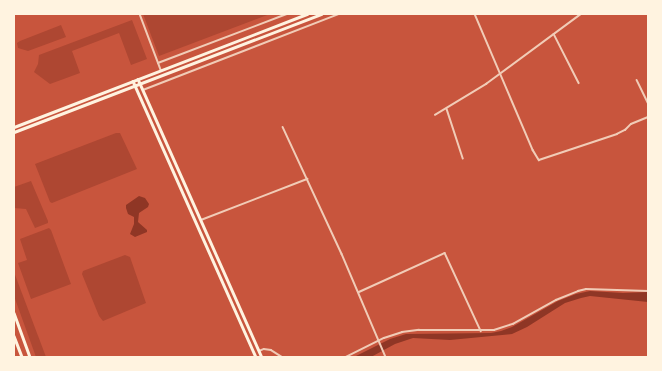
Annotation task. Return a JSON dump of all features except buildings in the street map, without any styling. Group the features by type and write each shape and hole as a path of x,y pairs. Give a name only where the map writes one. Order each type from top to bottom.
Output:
{"main road":[{"path":"14,127 307,14"},
{"path":"14,132 321,14"},
{"path":"138,79 262,357"},
{"path":"133,81 256,357"},
{"path":"14,313 30,357"},
{"path":"14,336 22,357"}],"street":[{"path":"140,14 161,70"},
{"path":"158,63 287,14"},
{"path":"143,90 339,14"},
{"path":"475,14 502,74 533,150 539,160 617,134 625,130 631,124 648,117"},
{"path":"434,115 447,109 502,74 581,14"},
{"path":"554,34 579,83"},
{"path":"637,80 648,103"},
{"path":"447,109 463,158"},
{"path":"283,127 359,292 386,357"},
{"path":"201,220 307,179"},
{"path":"359,292 445,253 481,331"},
{"path":"346,357 384,338 402,332 419,330 481,331 506,326 556,300 578,291 648,291"},
{"path":"259,351 271,350 282,357"}],"shaded area":[{"path":"143,14 270,14 159,56"},
{"path":"132,20 147,59 131,65 119,33 72,51 80,73 50,84 34,72 38,64 39,55"},
{"path":"61,25 66,37 28,51 18,48 17,43 20,41"},
{"path":"116,133 120,133 137,169 52,203 50,202 35,164"},
{"path":"31,181 48,221 48,223 35,228 26,209 14,208 14,187"},
{"path":"139,196 145,198 149,204 148,207 139,213 138,222 147,230 147,232 135,237 130,234 134,224 134,217 128,214 126,205"},
{"path":"49,228 71,284 31,299 18,263 27,260 20,239"},
{"path":"125,255 130,257 146,303 103,321 99,316 82,274 83,271"},
{"path":"14,272 46,357 36,357 14,296"},
{"path":"590,291 623,293 648,292 648,302 590,296 565,303 527,327 512,334 450,340 413,338 395,344 371,357 354,357 390,339 406,334 491,333 501,331 512,327 558,301 576,294"}]}
